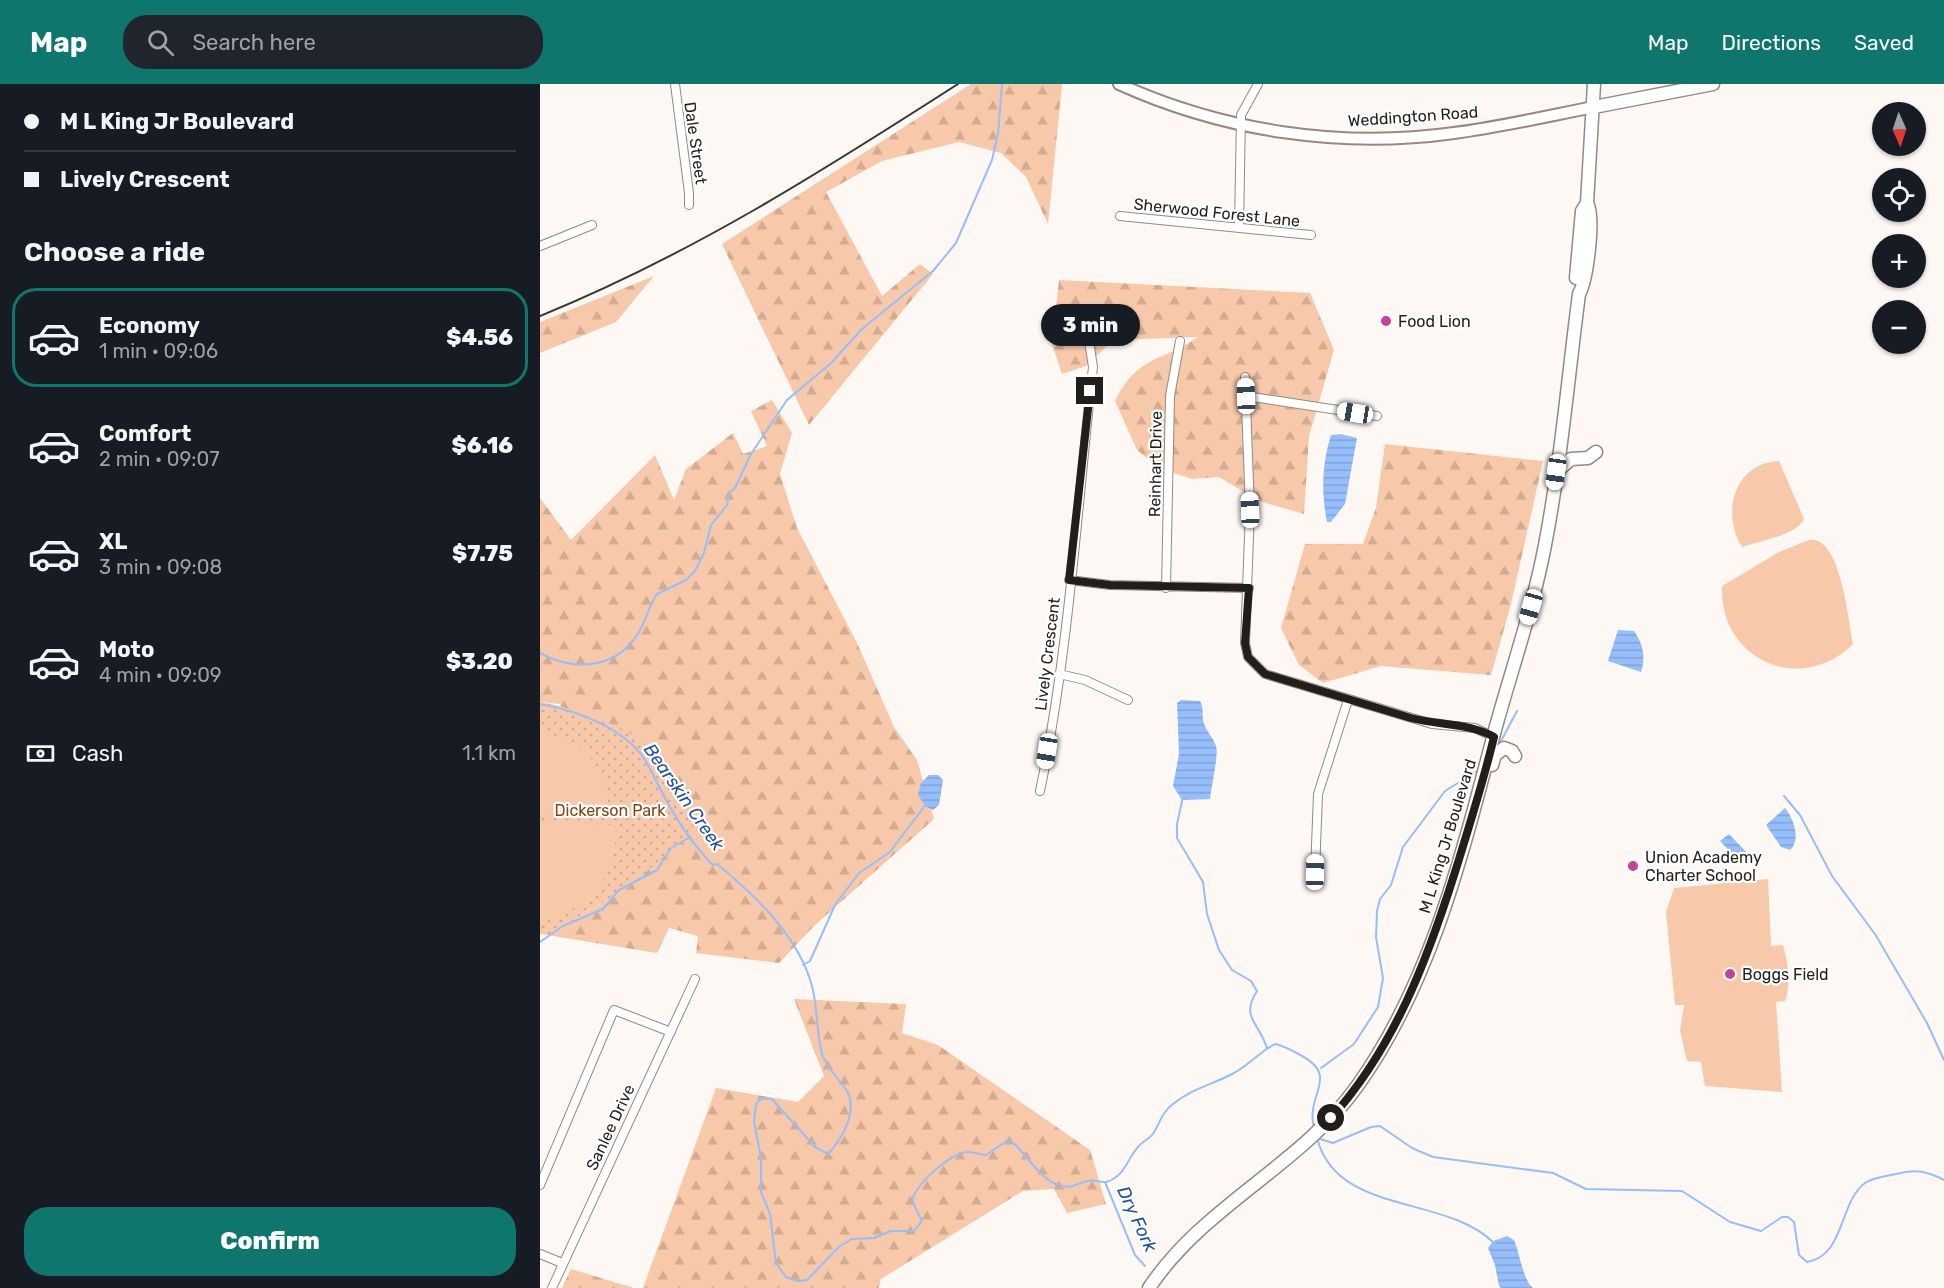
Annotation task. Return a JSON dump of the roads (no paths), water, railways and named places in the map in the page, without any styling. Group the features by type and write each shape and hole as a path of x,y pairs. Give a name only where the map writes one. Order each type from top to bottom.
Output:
{"main road":[{"name":"Weddington Road","path":"1119,84 1195,113 1242,126 1328,137 1452,134 1713,84"},
{"name":"M L King Jr Boulevard","path":"1149,1288 1190,1237 1301,1147 1343,1105 1366,1074 1407,1001 1444,905 1484,780 1545,547 1590,228 1591,210 1587,203 1594,84"},
{"path":"1556,472 1571,459 1588,458 1596,452"},
{"path":"1444,905 1456,880 1495,755 1504,748 1512,751 1515,756"}],"street":[{"name":"Dale Street","path":"675,84 689,205"},
{"path":"1239,228 1244,106 1258,84"},
{"name":"Sherwood Forest Lane","path":"1120,216 1311,235"},
{"path":"540,246 592,225"},
{"name":"Lively Crescent","path":"1040,791 1059,674 1093,367 1089,341"},
{"name":"Reinhart Drive","path":"1166,588 1170,396 1180,342"},
{"path":"1245,377 1250,510 1249,588 1245,643 1248,657 1265,674 1432,723 1476,728 1494,737"},
{"path":"1246,396 1377,416"},
{"path":"1069,580 1166,588 1249,588"},
{"path":"1059,674 1085,680 1128,700"},
{"path":"1315,872 1318,794 1348,700"},
{"name":"Sanlee Drive","path":"552,1288 695,979"},
{"path":"540,1185 615,1010 671,1032"},
{"path":"540,1254 562,1263"}],"water":[{"path":"1341,434 1357,438 1345,504 1331,522 1327,522 1323,489 1324,467 1331,435"},
{"path":"1618,630 1634,631 1637,636 1643,656 1641,672 1608,661"},
{"path":"1181,700 1200,701 1204,724 1216,746 1216,763 1210,799 1182,800 1173,786 1179,754 1177,703"},
{"path":"929,775 938,775 943,780 939,805 933,810 925,806 918,795 921,783"},
{"path":"1785,808 1796,835 1790,850 1781,847 1766,825"},
{"path":"1729,834 1754,860 1751,865 1735,857 1720,841"},
{"path":"1507,1236 1514,1240 1524,1273 1533,1288 1501,1288 1499,1286 1495,1265 1488,1248 1493,1241"}],"waterway":[{"path":"540,653 567,663 581,664 594,664 619,654 639,632 657,594 686,580 695,571 704,553 711,525 727,505 729,493 735,488 751,454 787,400 830,364 862,329 933,271 956,243 992,160 998,134 1002,84"},
{"name":"Bearskin Creek","path":"540,704 595,720 631,744 641,754 673,813 692,840 713,865 717,864 731,876 774,918 806,968 814,994 822,1054 829,1068 845,1088 851,1104 844,1131 828,1154 815,1147 772,1099 762,1098 756,1104 754,1121 761,1158 761,1192 770,1214 776,1263 786,1277 798,1281 807,1280 840,1246 852,1239 874,1238 891,1231 914,1231 922,1221 912,1201 915,1194 934,1171 960,1154 970,1152 986,1155 1008,1140 1018,1147 1042,1175 1058,1185 1070,1186 1090,1181 1106,1182 1113,1179 1122,1171 1139,1146 1153,1134 1169,1107 1195,1090 1234,1073 1275,1044 1302,1056 1319,1071 1319,1087 1312,1116 1314,1127"},
{"path":"1500,743 1517,711"},
{"path":"1321,1068 1354,1044 1378,1007 1383,978 1376,937 1377,911 1380,899 1391,885 1403,847 1445,791 1479,770"},
{"path":"1784,796 1800,815 1832,876 1875,934 1927,1023 1944,1060"},
{"path":"1183,797 1177,824 1177,838 1203,882 1207,914 1219,950 1232,970 1251,981 1257,991 1252,1000 1251,1014 1267,1048"},
{"path":"803,965 810,961 835,905 859,873 890,852 926,804"},
{"path":"540,942 563,926 603,909 619,890 657,870 671,848 690,837"},
{"name":"Bearskin Creek","path":"1317,1138 1333,1143 1371,1127 1380,1126 1412,1148 1433,1157 1553,1173 1586,1189 1682,1191 1730,1222 1761,1231 1782,1217 1788,1217 1794,1222 1799,1255 1807,1262 1819,1258 1828,1250 1850,1203 1865,1183 1880,1177 1915,1171 1944,1180"},
{"path":"1317,1138 1328,1163 1346,1180 1369,1193 1448,1217 1473,1228 1494,1243"},
{"name":"Dry Fork","path":"1105,1182 1135,1255 1145,1266"}],"railway":[{"path":"540,316 596,292 703,239 806,180 958,84"}],"place":[{"name":"Food Lion","path":"1386,321"},
{"name":"Union Academy Charter School","path":"1633,866"},
{"name":"Boggs Field","path":"1730,974"}],"park label":[{"name":"Dickerson Park","path":"610,810"}]}
